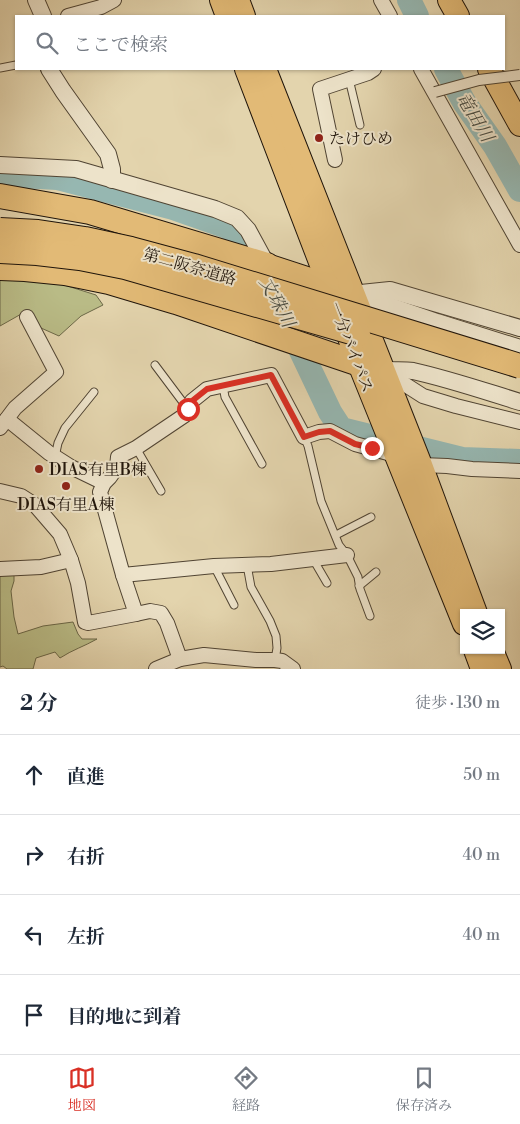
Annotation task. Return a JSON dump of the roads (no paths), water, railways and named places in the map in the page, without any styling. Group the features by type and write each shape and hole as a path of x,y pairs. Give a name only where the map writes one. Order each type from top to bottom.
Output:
{"highway":[{"path":"221,0 227,15"},
{"path":"238,0 244,15"},
{"path":"449,0 457,15"},
{"name":"一分バイパス","path":"246,70 358,364 419,462 474,609"},
{"name":"一分バイパス","path":"265,70 383,370 392,420 395,455 460,614"},
{"path":"490,70 520,125"},
{"path":"0,196 90,212 328,284"},
{"name":"第二阪奈道路","path":"0,230 38,232 85,239 130,249 194,266 520,366"},
{"name":"第二阪奈道路","path":"0,251 80,258 125,267 520,382"},
{"path":"0,268 65,273 109,282 176,302 358,364"},
{"path":"476,654 482,669"},
{"path":"494,654 500,669"}],"street":[{"path":"36,0 44,15"},
{"path":"72,15 101,7 114,0"},
{"path":"381,0 389,15"},
{"path":"50,70 108,154 112,170 112,180"},
{"path":"335,160 320,89 372,70"},
{"path":"422,70 520,245"},
{"path":"435,92 480,80 520,75"},
{"path":"0,165 76,169 215,209 237,218 248,230 268,265"},
{"path":"328,284 437,322 520,348"},
{"path":"353,293 390,290 520,328"},
{"path":"27,317 56,372 15,408 3,423 71,467 104,483"},
{"path":"358,364 383,370 407,370 434,376 520,402"},
{"path":"383,370 423,396 520,422"},
{"path":"136,614 100,492 116,467 118,458 184,415 192,401 207,389 271,375 304,437 330,431 355,444 395,455"},
{"path":"419,462 472,470 520,470"},
{"path":"0,491 21,496 35,505 60,534 78,583 85,622 150,611 161,613 167,623 180,659"},
{"path":"123,575 347,555"},
{"path":"0,570 41,567 71,560"},
{"path":"156,669 180,659 204,655 255,665 275,660 282,661 293,669"}],"lane":[{"path":"0,68 15,65"},
{"path":"349,79 360,125"},
{"path":"155,365 188,409"},
{"path":"223,386 225,397 262,464"},
{"path":"55,457 58,443 65,428 94,392"},
{"path":"304,437 308,446 321,501 339,545 347,555 358,577 359,586 370,616"},
{"path":"136,448 161,490"},
{"path":"336,535 371,517"},
{"path":"313,559 327,583"},
{"path":"247,565 251,587 276,636 275,660"},
{"path":"214,566 234,605"},
{"path":"359,586 376,572"}],"waterway":[{"name":"竜田川","path":"409,0 416,15"},
{"name":"竜田川","path":"447,70 464,102 495,146 520,190"},
{"name":"文珠川","path":"0,175 57,178 173,208 230,228 261,271"},
{"name":"文珠川","path":"291,330 330,412 341,429 462,459 520,461"}],"place":[{"name":"たけひめ","path":"319,138"},
{"name":"DIAS有里B棟","path":"39,469"},
{"name":"DIAS有里A棟","path":"66,486"}]}
